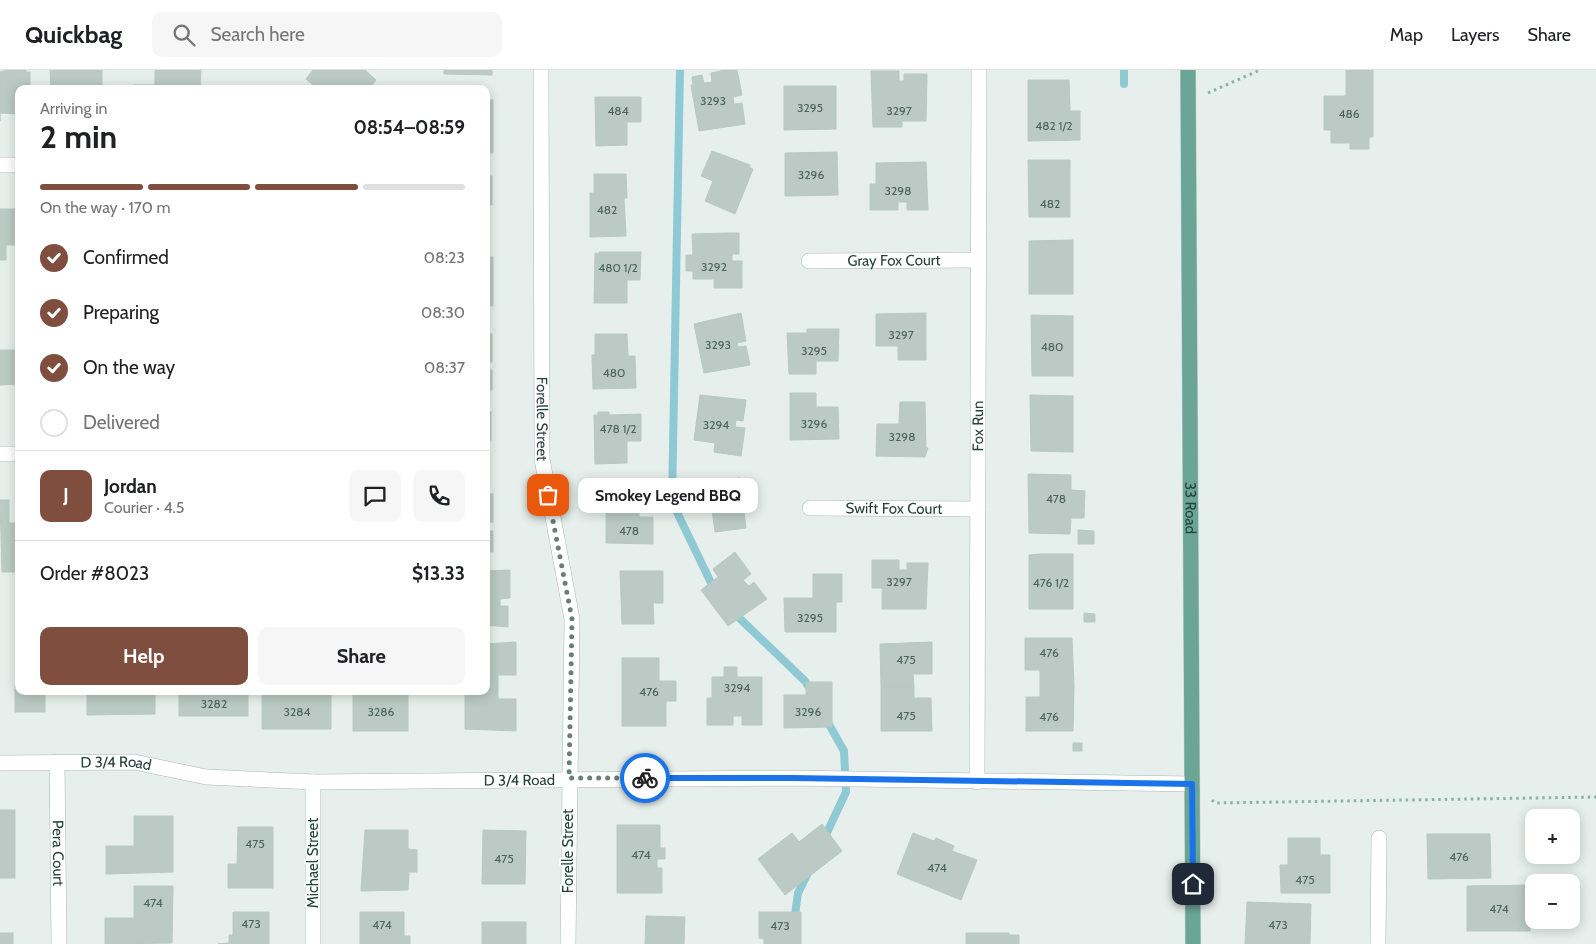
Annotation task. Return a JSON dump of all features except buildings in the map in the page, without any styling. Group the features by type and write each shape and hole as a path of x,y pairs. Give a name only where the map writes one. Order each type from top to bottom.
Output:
{"main road":[{"name":"33 Road","path":"1188,70 1193,944"}],"street":[{"name":"Forelle Street","path":"541,70 542,459 572,619 568,944"},
{"name":"Fox Run","path":"977,782 979,70"},
{"path":"0,165 15,165"},
{"name":"Gray Fox Court","path":"809,261 978,260"},
{"path":"0,454 15,454"},
{"name":"Swift Fox Court","path":"810,508 978,509"},
{"name":"D 3/4 Road","path":"0,762 134,762 206,777 313,782 569,778 792,778 1192,784"},
{"name":"Pera Court","path":"57,762 59,944"},
{"name":"Michael Street","path":"313,782 313,944"},
{"path":"1378,944 1379,838"}],"path":[{"path":"1188,103 1260,70"},
{"path":"1192,784 1215,803 1596,797"}],"waterway":[{"path":"680,70 672,502 715,591"},
{"path":"1124,70 1124,84"},
{"path":"732,611 805,681 810,689"},
{"path":"823,841 846,792 844,751 826,719"},
{"path":"794,922 798,893 809,871"}],"way so far":[{"path":"548,495 572,619 569,778 645,778"}],"place":[{"name":"Smokey Legend BBQ","path":"548,495"}],"route":[{"path":"645,778 792,778 1192,784 1193,884"}]}
